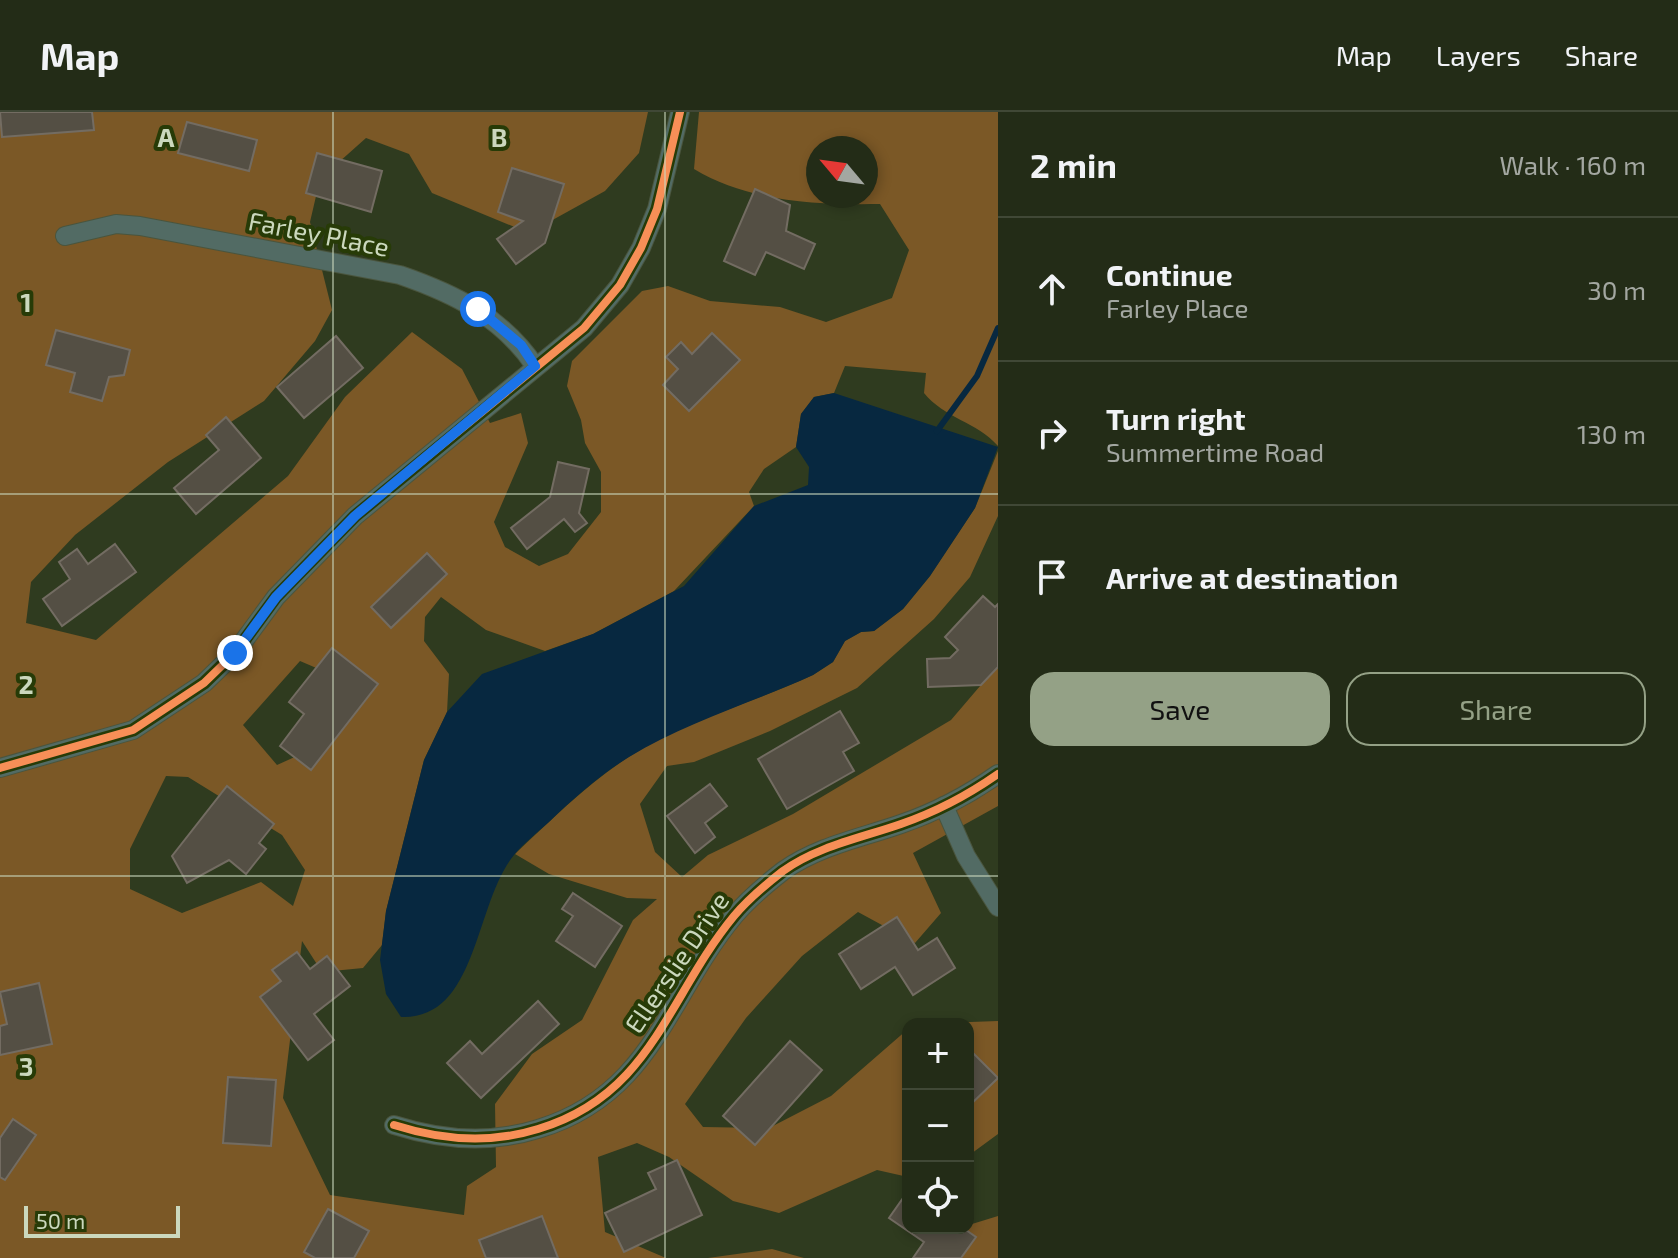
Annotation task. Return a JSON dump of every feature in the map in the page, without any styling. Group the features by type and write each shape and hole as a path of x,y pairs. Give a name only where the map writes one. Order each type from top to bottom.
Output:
{"street":[{"path":"0,768 133,730 204,683 235,653 276,597 355,516 584,328 620,285 657,209 680,112"},
{"name":"Farley Place","path":"65,236 116,224 140,226 400,275 441,289 478,309 511,335 535,366"},
{"name":"Ellerslie Drive","path":"394,1125 440,1137 497,1137 525,1133 578,1114 613,1090 643,1059 716,939 753,896 811,855 944,806 998,774"},
{"path":"944,806 966,856 998,907"}],"shaded area":[{"path":"0,112 648,112 639,153 605,191 529,233 432,193 409,154 366,138 320,179 310,222 332,310 315,341 264,401 168,462 75,535 31,582 26,623 96,640 288,476 345,397 412,332 462,369 490,423 521,413 528,443 494,522 505,547 539,566 568,554 601,512 601,472 585,443 581,420 567,386 572,361 642,291 668,286 710,301 780,307 826,322 892,298 909,250 878,204 878,136 806,136 806,202 784,199 737,189 694,169 699,112 998,112 998,446 924,393 926,373 845,366 834,393 814,397 801,414 796,447 764,469 749,492 754,506 674,591 593,634 545,651 486,630 441,597 425,617 424,641 449,674 447,712 424,760 386,911 382,945 363,968 322,972 302,941 283,1098 330,1195 464,1215 467,1186 496,1167 495,1104 532,1054 582,1020 633,920 657,899 627,898 549,874 515,854 583,791 627,758 672,733 813,675 833,662 845,641 861,632 874,631 903,609 930,576 975,508 998,451 998,516 970,577 934,619 857,688 770,731 694,762 667,766 640,804 655,852 682,877 708,855 793,814 951,720 998,665 998,806 913,853 941,913 915,943 858,912 802,956 746,1018 685,1104 703,1127 769,1128 831,1096 902,1034 902,1176 877,1170 779,1213 733,1201 669,1157 637,1143 598,1157 605,1232 666,1258 0,1258","holes":["300,661 335,676 319,746 277,765 243,725","166,776 188,777 282,835 305,870 293,906 261,882 182,913 130,889 130,849"]},
{"path":"998,1021 998,1134 974,1152 974,1090 974,1022"},
{"path":"998,1216 998,1258 956,1258 958,1234 974,1234 974,1223"},
{"path":"772,1249 804,1258 708,1258"}],"water":[{"path":"834,393 998,447 975,508 930,576 903,609 874,631 861,632 845,641 833,662 813,675 673,733 629,757 588,787 514,855 490,901 460,980 446,1000 426,1013 401,1017 386,994 380,960 386,911 424,760 447,712 482,674 593,634 684,586 754,506 808,485 809,467 796,447 801,414 814,397"}],"building":[{"path":"0,112 92,112 94,130 2,137"},
{"path":"187,122 257,140 249,171 178,153"},
{"path":"317,153 382,171 371,212 306,193"},
{"path":"512,168 564,184 545,243 516,264 497,239 523,221 498,212"},
{"path":"755,189 790,205 786,231 815,244 804,269 766,252 755,275 724,261"},
{"path":"56,330 130,350 124,375 109,377 102,401 70,392 75,373 46,365"},
{"path":"712,333 740,360 689,411 663,385 678,369 666,357 681,342 692,354"},
{"path":"336,336 363,368 304,418 277,387"},
{"path":"226,417 261,458 196,514 174,488 219,450 206,435"},
{"path":"558,462 589,469 579,513 587,523 575,532 564,519 527,549 511,528 550,497"},
{"path":"115,544 136,572 62,626 43,599 70,579 59,562 77,549 88,564"},
{"path":"427,553 447,574 391,628 371,607"},
{"path":"983,596 995,607 998,604 998,667 981,685 928,687 927,659 950,658 958,650 945,637"},
{"path":"332,648 378,684 311,770 280,746 304,714 289,702"},
{"path":"840,711 859,743 843,752 854,771 787,809 758,759"},
{"path":"710,784 727,806 705,823 715,837 695,853 667,816"},
{"path":"227,786 274,824 259,843 266,849 246,874 229,860 187,883 172,856"},
{"path":"573,893 622,926 595,967 556,941 573,916 562,909"},
{"path":"897,917 918,950 937,938 955,968 913,995 895,967 861,989 839,954"},
{"path":"297,952 310,969 327,956 350,986 314,1014 334,1040 308,1060 260,997 281,981 272,970"},
{"path":"39,983 52,1044 0,1055 0,1026 7,1024 0,992"},
{"path":"538,1001 559,1024 481,1098 447,1063 470,1041 482,1054"},
{"path":"790,1041 822,1070 755,1145 723,1116"},
{"path":"974,1054 998,1078 974,1101"},
{"path":"228,1077 276,1080 271,1146 223,1143"},
{"path":"13,1119 36,1135 5,1180 0,1177 0,1138"},
{"path":"677,1160 702,1215 624,1252 605,1213 656,1189 648,1173"},
{"path":"902,1200 902,1227 889,1218"},
{"path":"328,1209 369,1231 354,1258 315,1258 304,1252"},
{"path":"542,1216 558,1258 486,1258 479,1240"},
{"path":"912,1234 972,1234 976,1237 961,1258 913,1258 924,1242"}],"waterway":[{"path":"937,431 977,376 998,328"}],"cycle path":[{"path":"0,768 133,730 204,683 235,653 276,597 355,516 584,328 620,285 641,248 657,209 680,112"},
{"path":"394,1125 448,1137 502,1137 538,1129 576,1113 607,1093 632,1068 654,1040 711,947 739,910 783,871 840,843 927,814 998,774"}],"route":[{"path":"235,653 276,597 314,555 355,516 535,366 521,345 501,325 478,309"}]}
